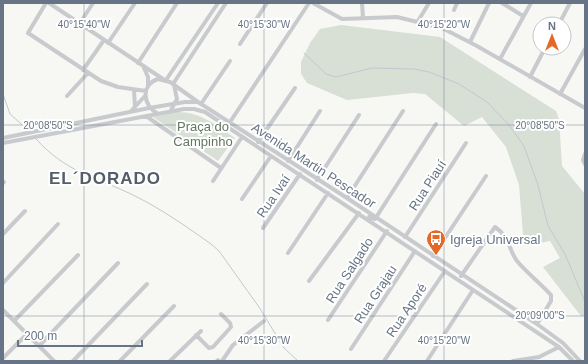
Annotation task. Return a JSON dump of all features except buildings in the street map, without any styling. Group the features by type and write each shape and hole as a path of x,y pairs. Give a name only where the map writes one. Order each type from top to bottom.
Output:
{"street":[{"path":"46,3 28,33 88,74 110,85 146,91"},
{"path":"51,3 144,68 174,84 177,92 175,103 170,112"},
{"path":"80,23 93,3"},
{"path":"108,43 135,3"},
{"path":"138,63 177,3"},
{"path":"130,112 155,80 165,79 218,3"},
{"path":"174,84 226,3"},
{"path":"240,44 267,3"},
{"path":"230,122 309,3"},
{"path":"313,3 342,19 397,17 442,28 470,42 585,108"},
{"path":"362,3 363,18"},
{"path":"418,21 429,3"},
{"path":"454,10 457,3"},
{"path":"470,42 490,3"},
{"path":"502,3 523,16"},
{"path":"500,59 531,3"},
{"path":"563,16 570,3"},
{"path":"83,70 104,40"},
{"path":"560,94 585,49"},
{"path":"530,76 541,56"},
{"path":"3,138 175,103 199,103 230,61"},
{"path":"144,68 148,77 146,91 149,108 158,114"},
{"path":"67,96 88,74"},
{"name":"Avenida Martin Pescador","path":"174,84 199,103 318,179 537,324 568,348 580,361"},
{"path":"255,146 295,88"},
{"path":"134,90 134,108"},
{"name":"Avenida Martin Pescador","path":"3,143 188,109 205,112 559,347 573,361"},
{"path":"288,161 320,111"},
{"path":"347,198 403,111"},
{"path":"314,184 359,115"},
{"path":"146,116 221,168"},
{"path":"309,281 360,214 372,219 376,217 436,124"},
{"path":"213,181 242,137"},
{"name":"Rua Piauí","path":"405,237 466,143"},
{"path":"585,154 583,160 585,164"},
{"path":"242,199 271,156"},
{"name":"Rua Ivaí","path":"263,228 300,174"},
{"path":"434,256 486,176"},
{"path":"288,253 328,193"},
{"path":"3,234 25,211"},
{"path":"374,223 377,221 388,225"},
{"path":"3,283 58,224"},
{"path":"458,280 495,227 504,234 513,255 523,268 551,295 551,301 537,324"},
{"name":"Rua Salgado","path":"328,320 386,231"},
{"name":"Rua Grajau","path":"351,349 415,251"},
{"path":"14,322 78,255"},
{"path":"39,346 118,263"},
{"name":"Rua Aporé","path":"384,361 444,271"},
{"path":"73,361 147,284"},
{"path":"427,361 473,290"},
{"path":"120,361 174,306"},
{"path":"3,310 52,360"},
{"path":"196,335 208,348 213,347 231,327 231,324 221,314"},
{"path":"219,361 234,345 264,321"},
{"path":"170,361 201,331"},
{"path":"3,358 27,334"},
{"path":"513,361 539,358 559,347"}],"green space":[{"path":"341,25 440,37 556,111 559,119 562,166 585,194 585,316 581,316 543,267 560,258 550,241 524,246 519,185 506,147 482,117 464,126 425,94 413,93 347,100 307,83 301,74 301,62 310,43 320,29"},
{"name":"Praça do Campinho","path":"177,112 194,114 208,120 235,138 218,161 153,117"}],"waterway":[{"path":"304,53 326,74 336,77 372,68 414,69 429,72 459,84 487,102 509,125 524,146 538,185 548,226 565,254 585,302"},
{"path":"3,94 10,114 27,129"},
{"path":"36,139 47,150 70,167 143,200 211,244 219,251 259,307 284,348 298,361"}],"place":[{"name":"Igreja Universal","path":"436,256"}],"district":[{"name":"EL´DORADO","path":"105,178"}]}
